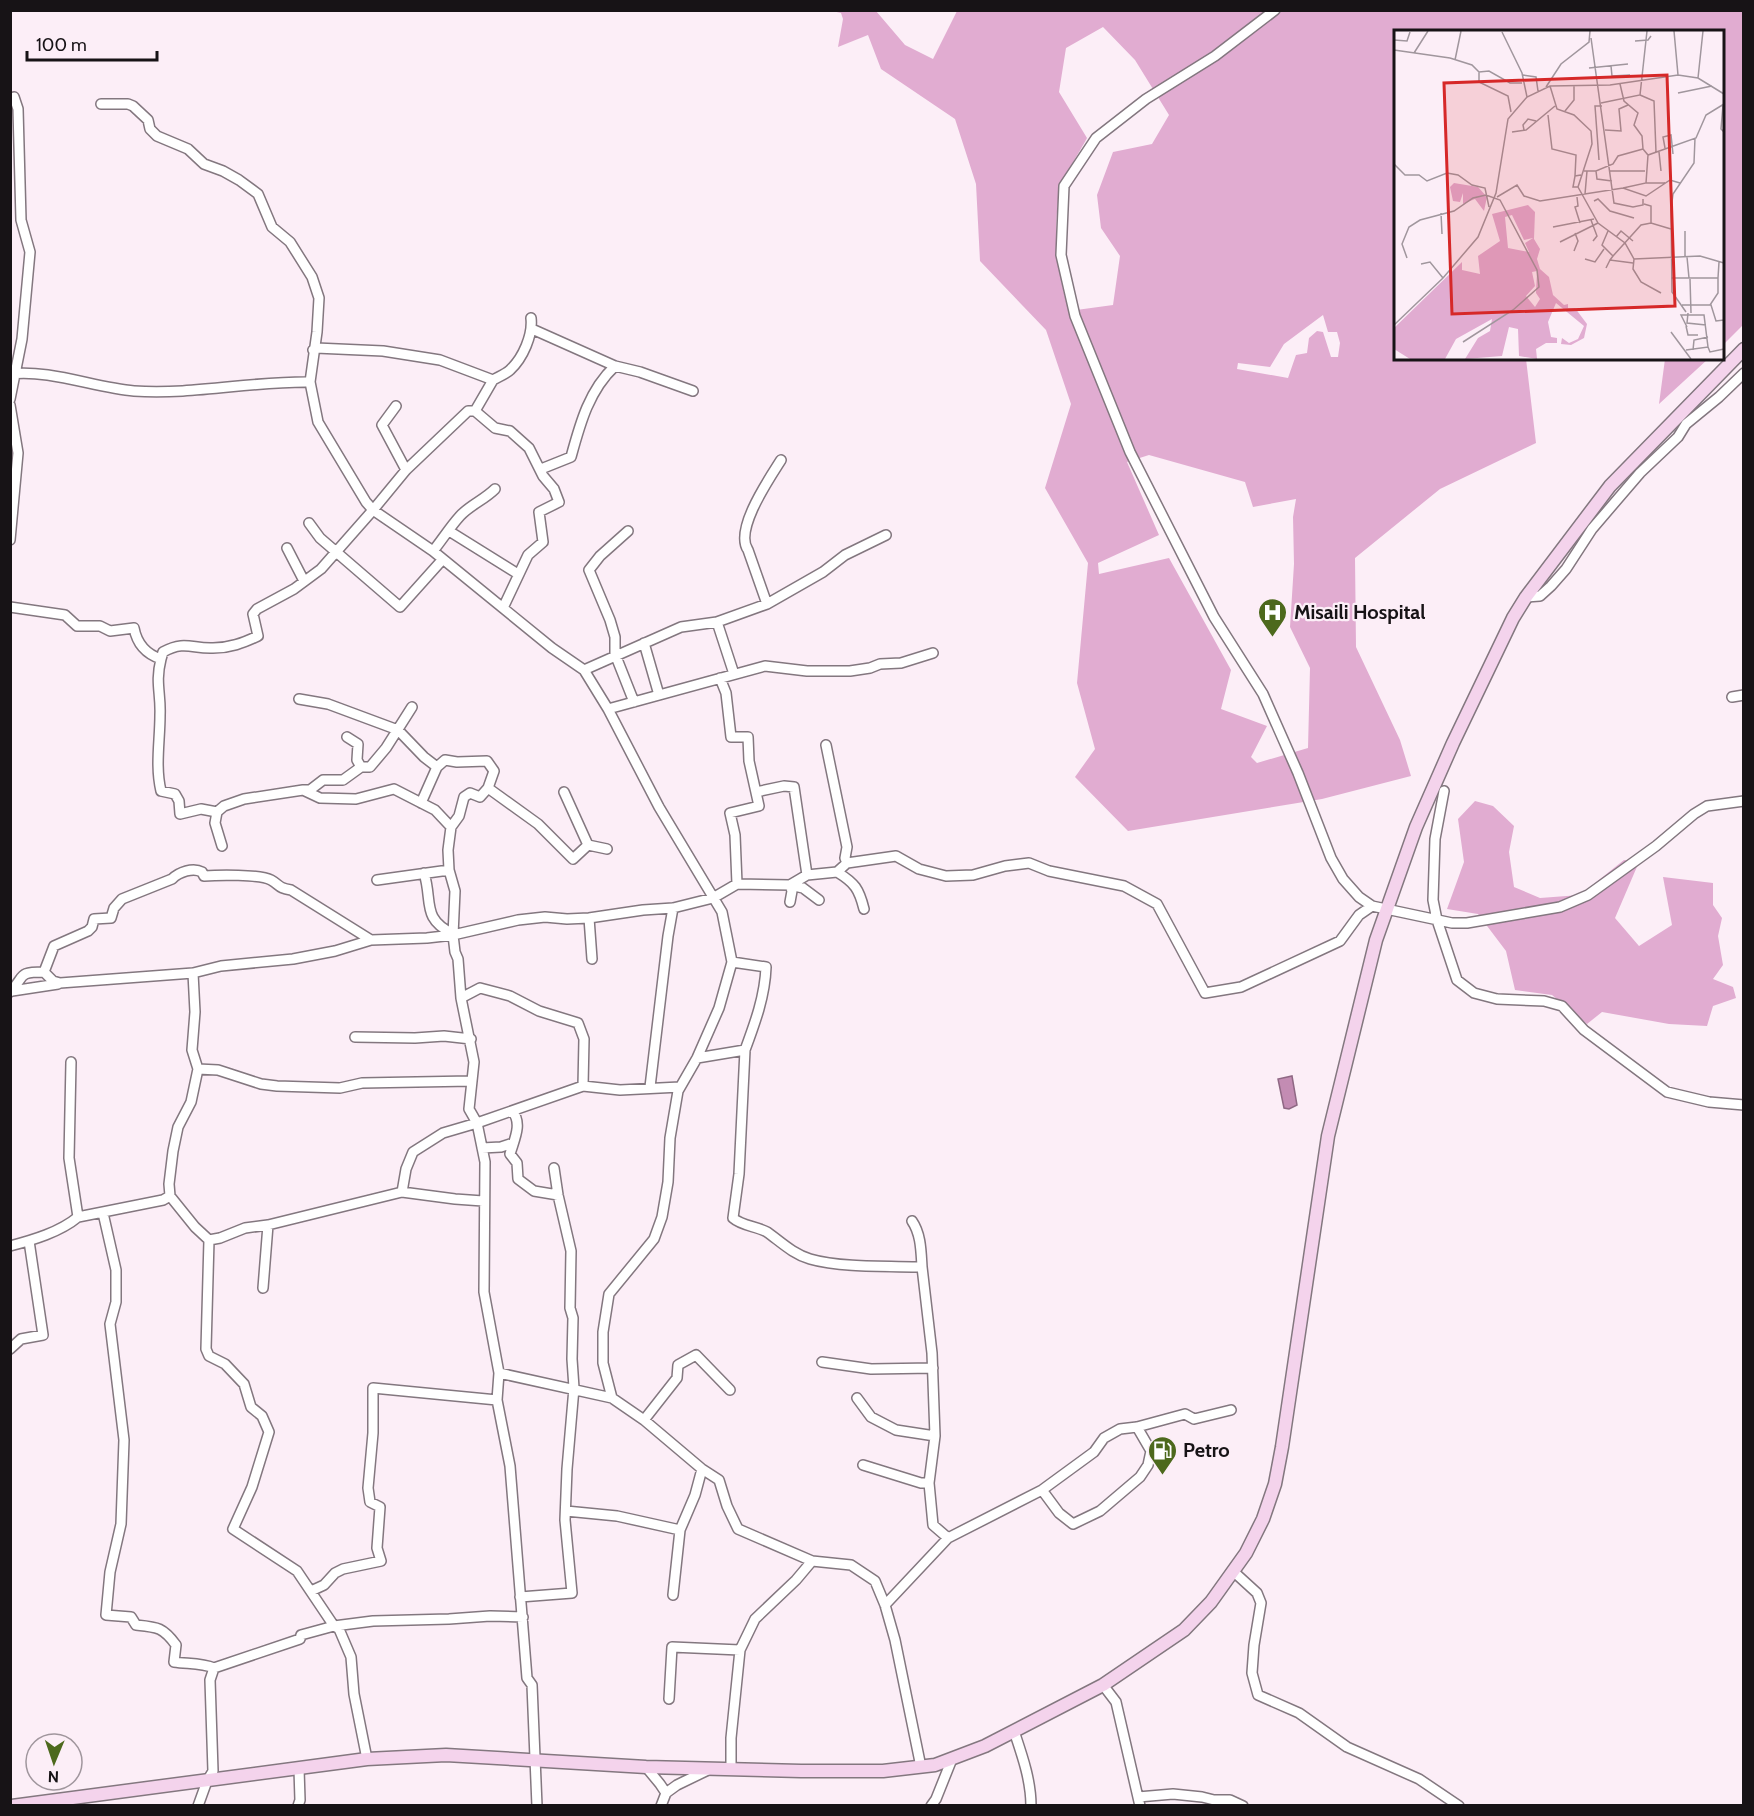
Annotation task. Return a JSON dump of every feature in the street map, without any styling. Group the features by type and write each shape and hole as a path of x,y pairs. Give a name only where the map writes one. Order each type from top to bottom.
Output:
{"main road":[{"path":"12,1806 367,1760 446,1755 646,1767 801,1771 871,1771 935,1765 986,1746 1103,1685 1184,1630 1211,1602 1246,1553 1263,1519 1275,1484 1328,1136 1376,940 1416,827 1453,743 1513,618 1526,597 1610,486 1743,349"}],"street":[{"path":"1275,10 1215,56 1146,99 1096,138 1064,186 1061,255 1075,316 1130,452 1214,617 1263,694 1298,773 1331,858 1343,879 1359,897 1372,906 1452,923 1467,923 1560,907 1588,895 1707,806 1743,801"},
{"path":"10,98 14,97 18,109 16,221 30,252 22,339 13,373 10,399"},
{"path":"100,104 134,106 148,120 150,129 157,136 188,149 204,164 223,171 258,194 272,227 290,243 312,277 319,298 310,382 318,422 366,501 374,510 433,551 552,648 584,669 608,709 659,807 722,912 732,962 719,1008 698,1058 680,1087 670,1138 668,1182 662,1217 654,1239 609,1294 603,1332 603,1363 612,1398"},
{"path":"475,411 493,380 510,370 527,345 532,329 531,318"},
{"path":"532,329 615,366 693,390"},
{"path":"313,350 316,348 383,351 440,360 493,380"},
{"path":"541,470 571,457 580,421 603,377 615,366"},
{"path":"13,373 51,376 132,391 207,391 279,382 310,382"},
{"path":"1526,597 1540,596 1551,586 1566,569 1592,529 1641,473 1678,437 1686,424 1719,397 1743,373"},
{"path":"10,405 18,453 10,540"},
{"path":"396,406 382,424 406,470"},
{"path":"217,812 201,808 180,813 179,801 175,794 161,791 158,763 160,714 157,683 163,651 175,645 232,647 258,636 253,614 257,609 321,569 406,470 468,411 475,411 495,428 510,431 529,448 543,476 554,489 559,502 538,512 543,542 528,555 503,608"},
{"path":"767,604 744,544 744,534 758,500 781,460"},
{"path":"433,551 465,512 485,499 495,489"},
{"path":"309,523 320,538 335,552 400,607 443,559"},
{"path":"449,531 518,574"},
{"path":"628,531 600,556 589,570 615,637 615,654 634,702"},
{"path":"584,669 681,627 717,622 767,604 823,572 845,555 886,535"},
{"path":"287,548 304,581"},
{"path":"10,607 65,615 77,627 100,626 110,631 134,628 135,636 147,653 161,659"},
{"path":"717,622 734,674"},
{"path":"644,643 659,695"},
{"path":"608,709 765,666 850,671 879,664 901,663 933,653"},
{"path":"720,678 726,693 731,737 748,737 749,761 759,806 730,813 735,836 737,884"},
{"path":"1732,696 1743,695"},
{"path":"299,699 328,704 398,730 424,757 438,767"},
{"path":"222,846 215,823 217,812 224,806 244,799 310,790 323,780 344,780 361,767 370,767 398,730 411,707"},
{"path":"347,737 358,744 357,760 361,767"},
{"path":"826,745 847,847 845,858 847,862"},
{"path":"421,803 438,767 445,760 486,761 494,771 488,788 480,797 470,793 464,797 459,816 451,827 448,850 449,870 455,891 453,934 461,977 461,998 474,1062 470,1109 477,1123 485,1162 484,1292 499,1373 497,1400 510,1466 527,1678 532,1685 537,1806"},
{"path":"756,792 784,786 794,787 807,875"},
{"path":"488,788 538,824 573,859 588,845"},
{"path":"303,790 320,798 356,799 394,789 435,810 451,827"},
{"path":"1444,791 1434,839 1433,879 1437,920 1457,980 1474,993 1497,999 1544,1001 1562,1006 1584,1030 1667,1092 1709,1102 1743,1105"},
{"path":"564,792 588,845"},
{"path":"588,845 607,849"},
{"path":"790,885 807,875 837,872 847,862 896,856 919,869 946,876 973,875 1005,866 1029,863 1049,871 1124,886 1157,904 1205,993 1241,987 1340,941 1359,915 1372,906"},
{"path":"44,972 54,946 88,931 92,927 93,919 111,918 114,908 122,899 172,879 178,874 194,870 202,872 204,876 233,874 270,879 279,888 291,890 371,940"},
{"path":"377,880 449,870"},
{"path":"837,872 860,892 864,909"},
{"path":"424,873 430,911 439,927 453,934"},
{"path":"11,991 60,983 193,972 221,966 304,957 335,951 371,940 427,938 518,920 545,917 590,918 643,909 673,908 713,898 737,884 790,885 803,888 819,900"},
{"path":"790,885 792,891 790,902"},
{"path":"650,1087 673,908"},
{"path":"590,918 592,959"},
{"path":"732,962 766,967 757,1017 745,1050 740,1174 733,1218 737,1222 766,1232 795,1252 811,1259 843,1264 922,1267"},
{"path":"11,991 21,975 30,972 44,972 53,981 60,983"},
{"path":"193,972 195,1012 192,1050 198,1069 190,1102 178,1127 168,1184 170,1196 195,1227 209,1240 206,1349 209,1356 225,1364 244,1384 251,1407 262,1416 269,1432 252,1487 233,1529 297,1571 334,1626 339,1629 351,1657 354,1694 367,1760"},
{"path":"461,998 480,988 510,996 539,1011 578,1023 584,1039 583,1086"},
{"path":"355,1036 415,1038 444,1036 471,1039"},
{"path":"698,1058 745,1050"},
{"path":"71,1062 69,1158 78,1217"},
{"path":"198,1069 218,1070 261,1084 277,1086 340,1088 362,1083 471,1081"},
{"path":"402,1192 406,1169 413,1152 442,1132 477,1123 583,1086 620,1090 680,1087"},
{"path":"512,1111 516,1115 518,1125 510,1154 517,1163 518,1179 534,1191 558,1195"},
{"path":"482,1148 501,1147 513,1143"},
{"path":"520,1597 572,1593 566,1511 574,1388 573,1318 570,1308 571,1251 554,1168"},
{"path":"209,1240 245,1228 268,1225 402,1192 483,1201"},
{"path":"10,1246 29,1241 78,1217 163,1200 170,1196"},
{"path":"103,1213 116,1270 116,1302 110,1324 124,1440 121,1524 110,1572 105,1615 131,1617 136,1625 166,1632 176,1645 174,1662 205,1664 214,1668 300,1639 301,1635 334,1626 373,1621 490,1616 523,1617"},
{"path":"912,1221 920,1239 933,1368 935,1436 929,1483 933,1525 948,1538"},
{"path":"263,1288 268,1225"},
{"path":"10,1349 21,1339 43,1335 29,1241"},
{"path":"644,1420 677,1377 678,1365 696,1355 730,1390"},
{"path":"822,1362 871,1369 933,1368"},
{"path":"499,1373 612,1398 644,1420 702,1469 719,1480 727,1506 738,1529 812,1561 851,1565 875,1581 895,1640 921,1767"},
{"path":"310,1591 324,1585 335,1573 343,1569 381,1561 377,1548 380,1507 370,1502 368,1488 373,1433 373,1388 497,1400"},
{"path":"857,1398 871,1417 896,1430 935,1436"},
{"path":"885,1605 948,1538 1042,1490 1094,1452 1104,1438 1120,1429 1185,1414 1194,1419 1231,1410"},
{"path":"1042,1490 1059,1513 1073,1524 1100,1511 1140,1477 1148,1466 1151,1451 1137,1426"},
{"path":"863,1465 921,1484 929,1483"},
{"path":"673,1595 680,1530 695,1495 702,1469"},
{"path":"566,1511 617,1516 680,1530"},
{"path":"731,1768 731,1738 740,1650 755,1620 812,1561"},
{"path":"1234,1572 1257,1593 1261,1603 1252,1673 1258,1695 1299,1713 1347,1747 1419,1779 1459,1806"},
{"path":"669,1699 672,1647 740,1650"},
{"path":"198,1806 213,1771 210,1680 214,1668"},
{"path":"1103,1685 1116,1702 1139,1801 1173,1794 1230,1800 1243,1806"},
{"path":"1014,1731 1025,1766 1031,1793 1031,1806"},
{"path":"931,1806 952,1759"},
{"path":"646,1767 666,1793"},
{"path":"661,1806 666,1793 711,1768"},
{"path":"298,1806 300,1800 299,1769"}],"shaded area":[{"path":"832,11 876,11 905,45 933,59 957,11 1743,11 1743,325 1724,344 1724,30 1394,30 1394,360 1526,360 1536,443 1440,489 1355,558 1356,647 1400,740 1411,776 1322,799 1128,831 1075,777 1095,749 1077,683 1088,563 1045,488 1071,404 1046,330 980,261 976,184 955,119 881,69 868,35 838,47 843,19 841,13","holes":["1103,27 1135,60 1169,115 1152,144 1113,152 1097,195 1101,228 1120,256 1113,305 1069,311 1057,252 1056,220 1060,192 1065,178 1087,138 1059,92 1066,48","1323,315 1328,332 1337,332 1340,343 1338,357 1331,357 1323,332 1317,331 1309,338 1307,353 1296,355 1288,378 1237,369 1238,363 1270,367 1284,344","1149,455 1245,482 1253,507 1296,499 1293,517 1294,564 1290,627 1310,668 1308,748 1257,763 1251,757 1267,726 1221,709 1231,670 1169,558 1099,574 1098,563 1159,535 1127,462"]},
{"path":"1665,360 1707,360 1659,404"},
{"path":"1475,801 1493,806 1514,826 1509,852 1514,887 1540,898 1580,895 1624,860 1639,862 1615,918 1639,946 1672,925 1663,877 1713,883 1713,905 1722,918 1718,936 1723,965 1713,979 1733,987 1736,998 1713,1006 1707,1026 1669,1024 1602,1012 1587,1024 1552,995 1515,990 1506,951 1478,914 1447,909 1464,862 1458,819"},
{"path":"1292,1076 1297,1105 1289,1109 1284,1108 1278,1079"}],"place":[{"name":"Misaili Hospital","path":"1273,638"},
{"name":"Petro","path":"1162,1476"}]}
